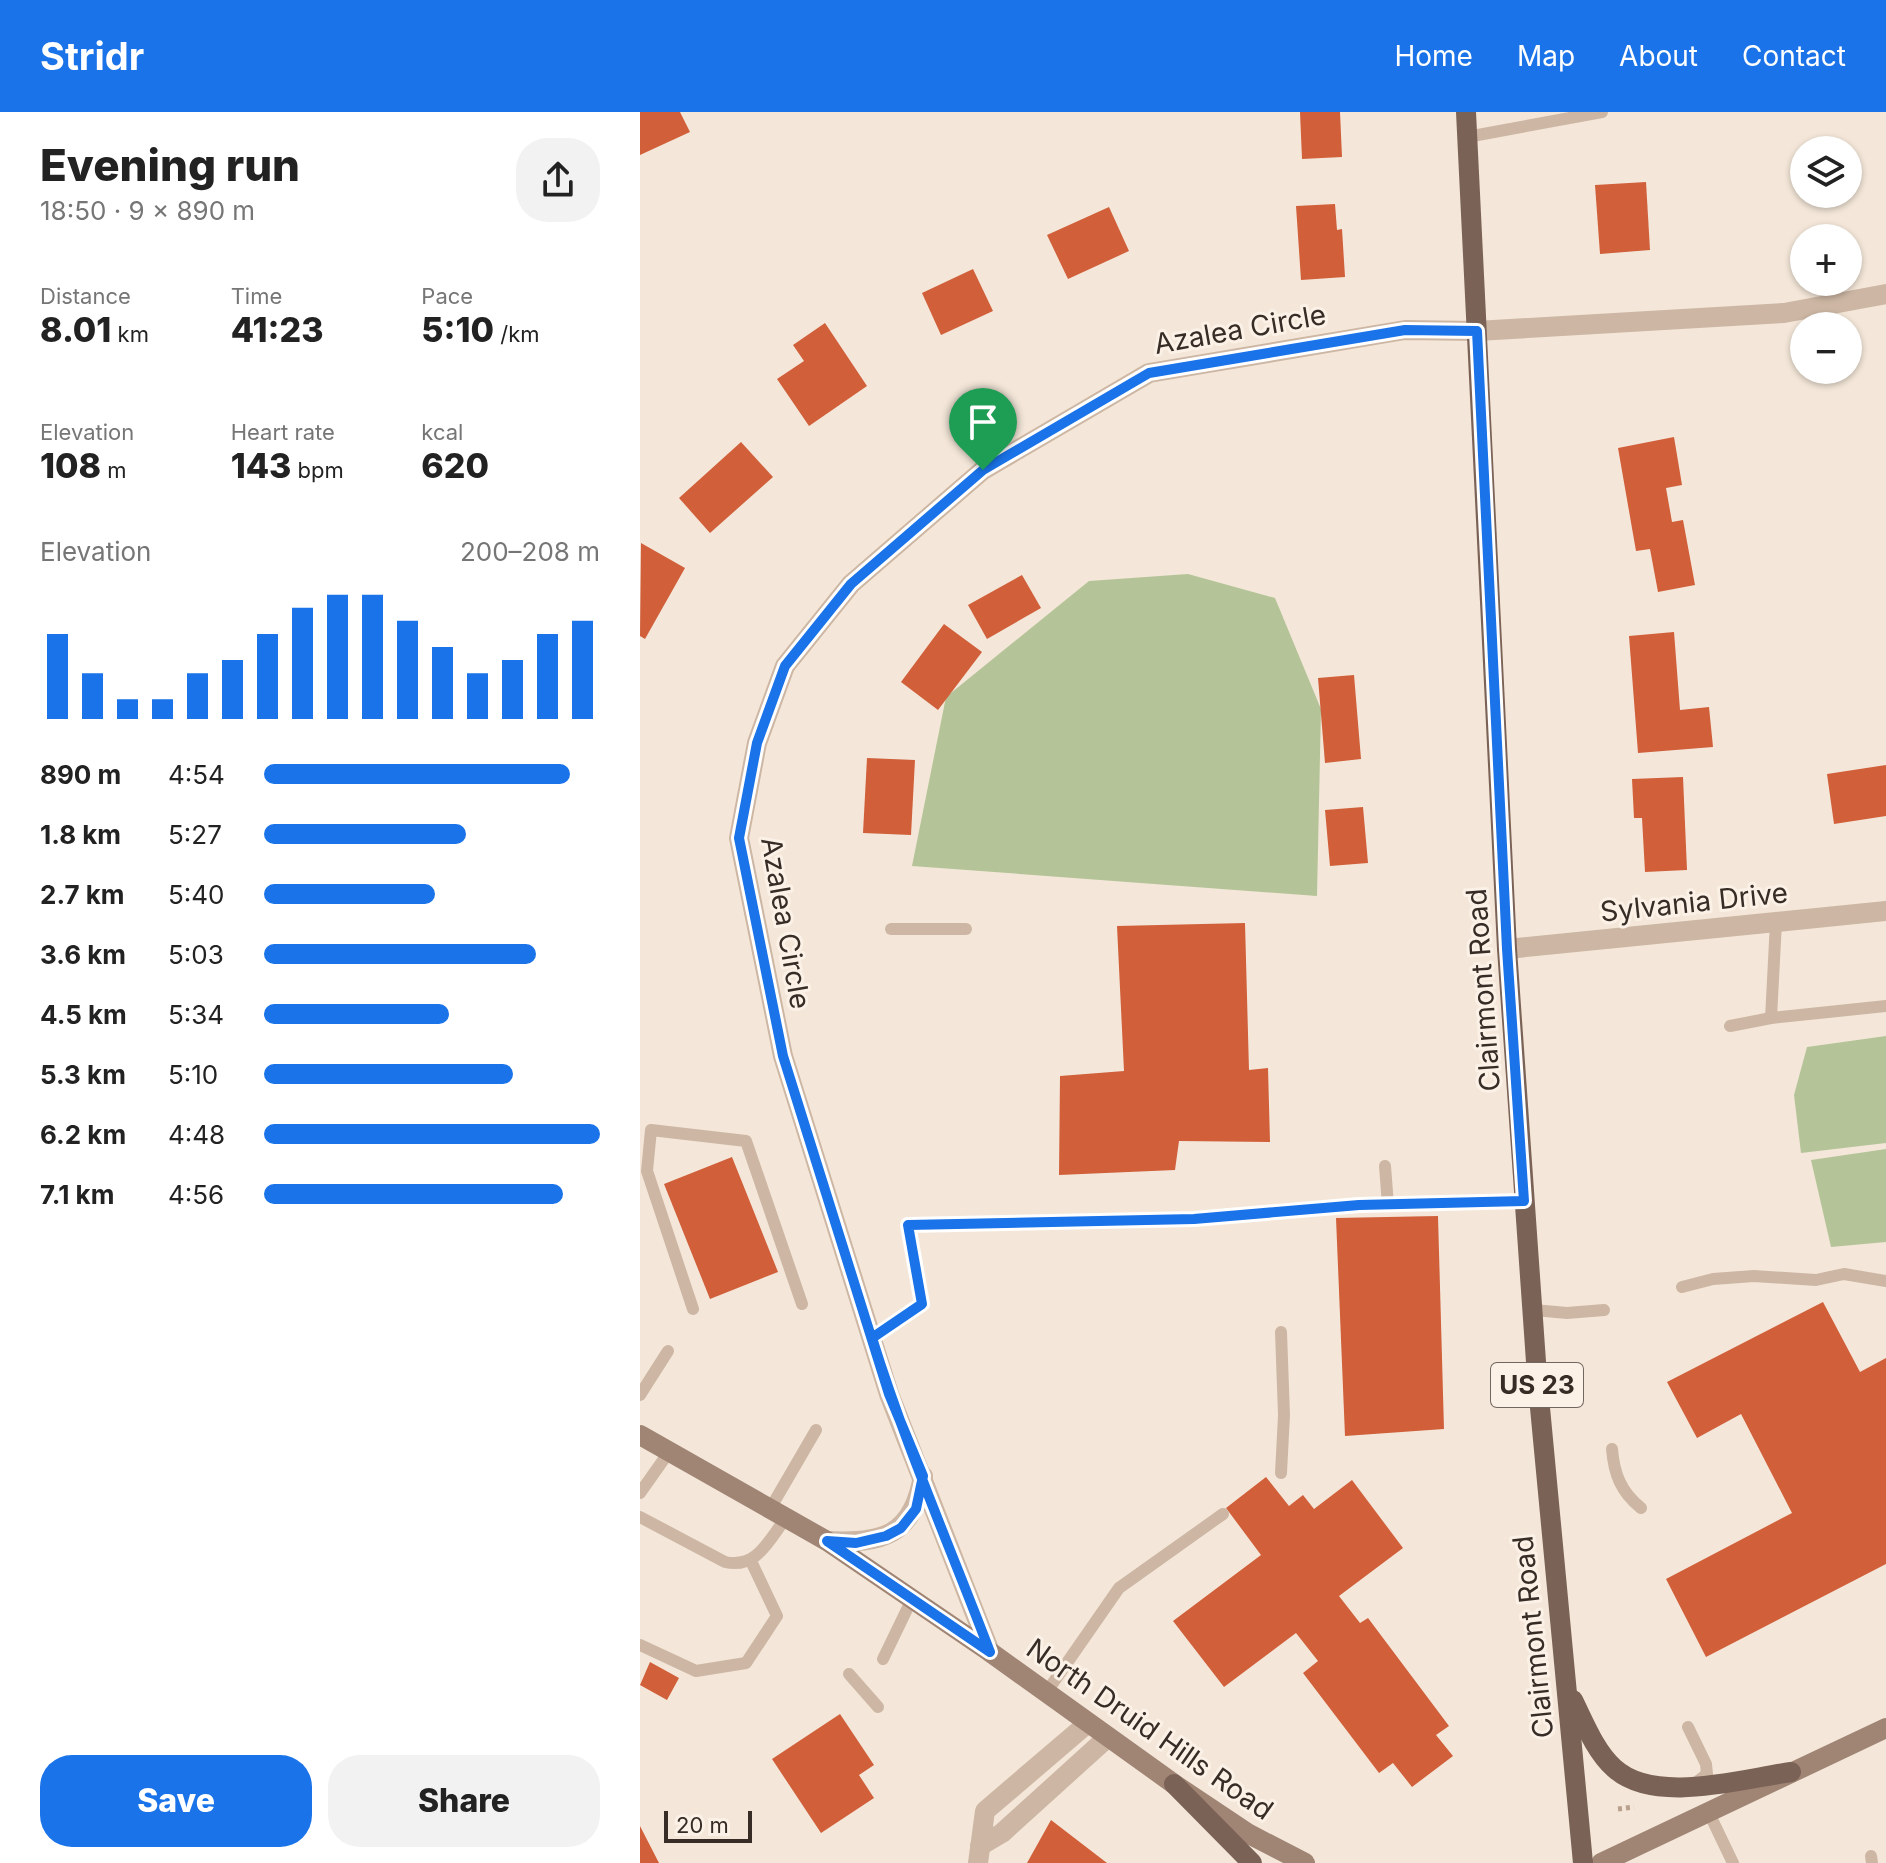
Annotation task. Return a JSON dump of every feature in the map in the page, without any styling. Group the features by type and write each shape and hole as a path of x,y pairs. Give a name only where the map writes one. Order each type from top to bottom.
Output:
{"main road":[{"name":"Clairmont Road","path":"1466,112 1507,949 1541,1423 1583,1863"},
{"name":"North Druid Hills Road","path":"640,1435 827,1541 990,1652 1174,1784 1249,1834 1305,1863"},
{"path":"1567,1688 1595,1743 1612,1767 1643,1786 1668,1789 1791,1772"},
{"path":"1601,1863 1886,1728"},
{"path":"1174,1784 1252,1863"}],"street":[{"name":"Azalea Circle","path":"990,1652 889,1394 783,1056 739,838 757,743 785,666 851,584 983,470 1149,373 1405,330 1477,331 1784,313 1886,294"},
{"name":"Sylvania Drive","path":"1507,949 1886,911"},
{"path":"827,1541 864,1541 886,1536 901,1528 916,1509 923,1476"},
{"path":"979,1854 985,1811 1088,1723"},
{"path":"979,1854 1108,1737"},
{"path":"1008,1791 1027,1811"}],"lane":[{"path":"1467,137 1602,112"},
{"path":"1771,1018 1776,922"},
{"path":"891,929 966,929"},
{"path":"1730,1026 1771,1018 1886,1006"},
{"path":"693,1309 647,1171 651,1130 746,1141 802,1304"},
{"path":"1385,1166 1388,1205"},
{"path":"872,1338 922,1304 908,1225 1194,1219 1388,1205 1524,1201"},
{"path":"1682,1287 1713,1279 1754,1276 1816,1280 1844,1274 1886,1281"},
{"path":"1534,1310 1567,1313 1604,1310"},
{"path":"1281,1332 1284,1415 1281,1473"},
{"path":"640,1395 668,1351"},
{"path":"640,1517 725,1562 740,1565 751,1561 778,1514 816,1430"},
{"path":"1612,1449 1614,1470 1627,1496 1641,1508"},
{"path":"640,1493 669,1452"},
{"path":"1046,1693 1119,1588 1223,1514"},
{"path":"640,1645 696,1671 746,1663 777,1616 751,1561"},
{"path":"883,1659 912,1599"},
{"path":"849,1674 878,1707"},
{"path":"1688,1727 1702,1752 1707,1774 1690,1786"},
{"path":"1709,1813 1733,1863"}],"path":[{"path":"1618,1809 1635,1807"}],"green space":[{"path":"1188,574 1275,598 1321,709 1317,896 912,866 946,697 1089,581"},
{"path":"1886,1036 1886,1143 1801,1153 1794,1095 1807,1047"},
{"path":"1886,1149 1886,1242 1831,1247 1811,1160"}],"building":[{"path":"640,112 680,112 690,132 640,155"},
{"path":"1300,112 1340,112 1342,157 1302,159"},
{"path":"1646,182 1650,250 1600,254 1595,185"},
{"path":"1335,204 1337,230 1342,229 1345,277 1301,280 1296,206"},
{"path":"1109,207 1129,251 1068,279 1047,235"},
{"path":"973,269 993,311 941,335 922,293"},
{"path":"825,323 867,386 809,426 777,379 804,361 793,345"},
{"path":"1674,437 1682,485 1666,488 1672,522 1683,520 1695,585 1658,592 1650,549 1636,551 1618,448"},
{"path":"741,442 773,477 710,533 679,498"},
{"path":"641,543 685,568 645,639 640,636"},
{"path":"1022,575 1041,608 987,639 968,605"},
{"path":"944,624 982,652 938,710 901,682"},
{"path":"1674,632 1680,710 1709,707 1713,747 1638,753 1629,636"},
{"path":"1354,675 1361,759 1325,763 1318,678"},
{"path":"867,758 915,760 911,835 863,833"},
{"path":"1886,765 1886,816 1834,824 1827,774"},
{"path":"1683,777 1687,870 1645,872 1642,818 1634,818 1632,779"},
{"path":"1363,807 1368,863 1330,866 1325,810"},
{"path":"1245,923 1249,1070 1268,1068 1270,1142 1179,1141 1175,1170 1059,1175 1060,1076 1124,1071 1117,926"},
{"path":"732,1157 778,1272 710,1299 664,1184"},
{"path":"1438,1216 1444,1429 1345,1436 1336,1218"},
{"path":"1823,1302 1860,1372 1886,1358 1886,1564 1706,1657 1666,1579 1792,1513 1741,1414 1697,1438 1667,1382"},
{"path":"1266,1477 1289,1506 1303,1495 1314,1509 1352,1480 1403,1548 1339,1596 1360,1623 1368,1618 1449,1726 1436,1735 1453,1756 1412,1787 1393,1763 1379,1773 1303,1673 1318,1661 1296,1633 1224,1687 1173,1621 1261,1555 1226,1508"},
{"path":"650,1662 679,1678 667,1700 640,1685"},
{"path":"840,1714 874,1765 859,1775 874,1798 821,1833 772,1759"},
{"path":"1051,1820 1107,1863 1027,1863"},
{"path":"640,1826 659,1863 640,1863"}],"route":[{"path":"983,470 851,584 785,666 757,743 739,838 783,1056 889,1394 923,1476 916,1509 901,1528 886,1536 856,1543 827,1541 990,1652 923,1476 889,1394 872,1338 922,1304 908,1225 1194,1219 1359,1205 1524,1201 1507,949 1477,331 1405,330 1149,373 983,470"}]}
